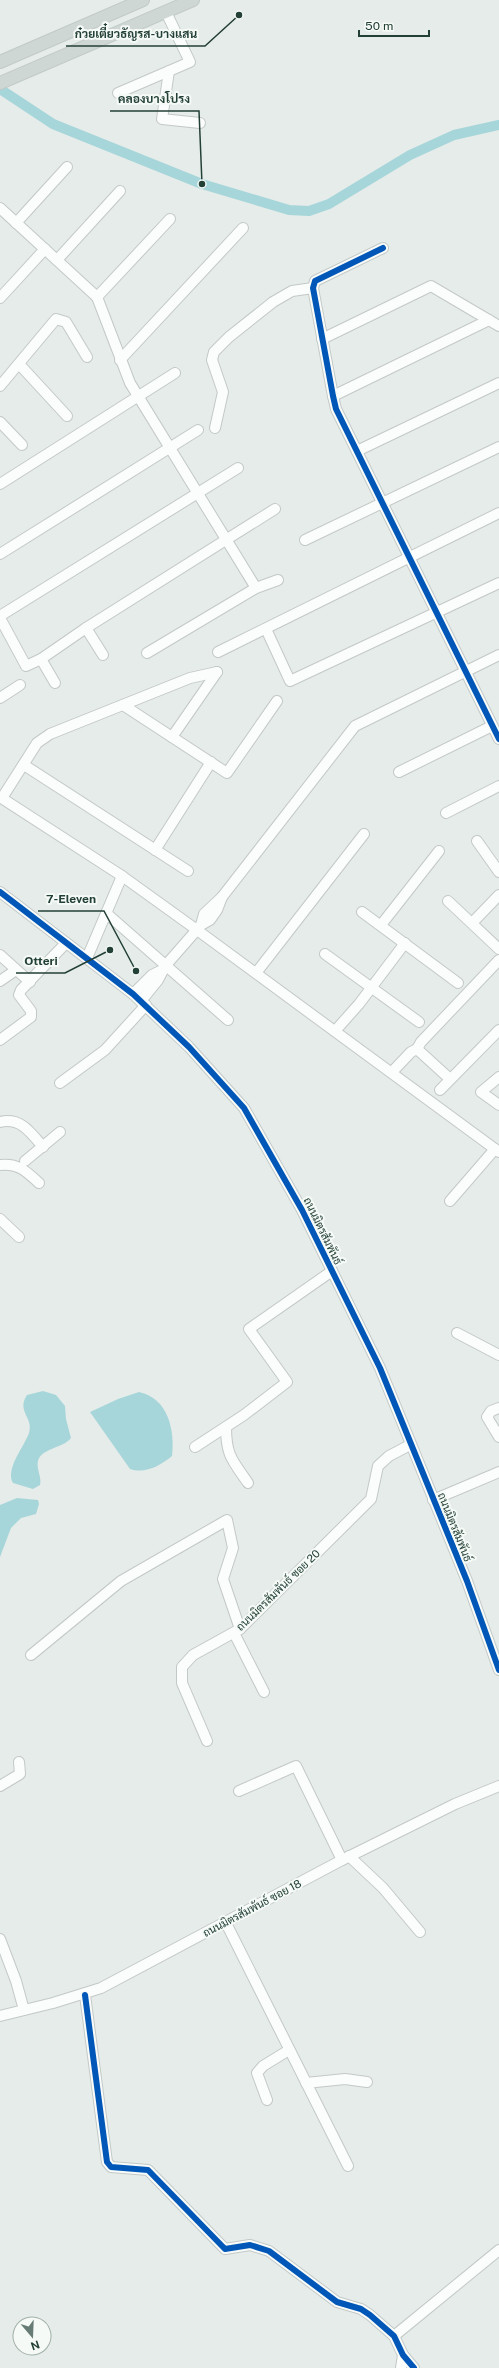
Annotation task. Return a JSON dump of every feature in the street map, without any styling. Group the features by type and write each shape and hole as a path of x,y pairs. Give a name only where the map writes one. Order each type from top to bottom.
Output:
{"main road":[{"path":"0,62 143,0"},
{"path":"5,81 193,0"}],"street":[{"path":"118,93 190,62 166,12"},
{"path":"169,71 162,119 200,124"},
{"path":"16,223 67,167"},
{"path":"57,260 120,191"},
{"path":"1,211 97,297 120,360 139,397 256,588"},
{"path":"97,297 170,219"},
{"path":"120,360 243,228"},
{"path":"383,248 315,281 313,288 336,409 465,671 495,727 499,739"},
{"path":"0,298 45,249"},
{"path":"322,339 431,286 499,326"},
{"path":"215,428 223,392 212,360 214,352 229,336 273,302 292,291 313,288"},
{"path":"0,386 56,319 66,322 87,357"},
{"path":"333,396 489,320"},
{"path":"19,364 67,416"},
{"path":"0,484 175,373"},
{"path":"357,451 499,384"},
{"path":"0,422 22,445"},
{"path":"0,554 198,430"},
{"path":"305,540 383,504 499,446"},
{"path":"238,468 0,617 26,666 41,659 86,628 275,510"},
{"path":"218,652 499,513"},
{"path":"146,653 256,588 278,580"},
{"path":"266,629 290,681 499,583"},
{"path":"86,628 102,655"},
{"path":"60,1084 105,1050 140,1000 152,975 164,968 199,927 210,920 217,910 222,897 355,726 499,655"},
{"path":"41,659 55,683"},
{"path":"172,737 217,672 190,678 50,734 38,743 1,797 199,927 256,973 497,1151 450,1201"},
{"path":"0,698 20,685"},
{"path":"123,705 227,773 277,701"},
{"path":"399,772 495,727"},
{"path":"155,850 210,762"},
{"path":"24,765 188,871"},
{"path":"446,812 499,786"},
{"path":"256,973 364,834"},
{"path":"477,841 499,872"},
{"path":"381,925 439,851"},
{"path":"87,958 122,876"},
{"name":"ถนนมิตรสัมพันธ์","path":"0,892 140,1000 214,1073 244,1108 302,1210 380,1368 410,1445 467,1581 498,1666"},
{"path":"472,923 499,895"},
{"path":"448,901 499,949"},
{"path":"362,912 458,983"},
{"path":"106,913 164,968 228,1020"},
{"path":"0,1040 31,1017 31,1012 19,995 20,990 30,982 66,943"},
{"path":"338,1033 355,1014 359,1004 405,943"},
{"path":"325,954 419,1022"},
{"path":"0,955 30,982"},
{"path":"393,1074 411,1052 418,1049 421,1042 499,960"},
{"path":"0,981 16,970"},
{"path":"440,1090 499,1030"},
{"path":"418,1049 450,1079"},
{"path":"499,1077 481,1092 499,1105"},
{"path":"0,1122 11,1121 20,1124 43,1147"},
{"path":"25,1162 60,1132"},
{"path":"0,1164 9,1164 20,1167 39,1183"},
{"path":"0,1219 19,1237"},
{"path":"195,1447 226,1427 287,1382 249,1329 332,1271"},
{"path":"457,1333 499,1354"},
{"path":"499,1408 491,1411 487,1417 499,1437"},
{"path":"226,1427 226,1446 229,1455 248,1483"},
{"name":"ถนนมิตรสัมพันธ์ ซอย 20","path":"207,1741 182,1683 182,1667 193,1655 237,1631 371,1499 378,1466 399,1450 410,1445"},
{"path":"433,1500 499,1472"},
{"path":"31,1655 121,1581 227,1520 234,1548 223,1579 237,1631 264,1692"},
{"path":"0,1786 20,1774 19,1762"},
{"path":"239,1791 296,1766 346,1858 383,1888 420,1932"},
{"name":"ถนนมิตรสัมพันธ์ ซอย 18","path":"0,2016 85,1994 101,1988 346,1858 455,1804 499,1786"},
{"path":"226,1923 348,2166"},
{"path":"0,1939 16,1981 24,2010"},
{"path":"85,1994 107,2162 111,2167 148,2170 225,2249 250,2245 269,2251 337,2302 361,2309 394,2336 403,2355 414,2368"},
{"path":"267,2100 257,2073 263,2066 289,2050"},
{"path":"306,2083 345,2079 367,2082"},
{"path":"394,2336 499,2250"},
{"path":"401,2368 403,2355"}],"water":[{"path":"43,1391 56,1395 65,1406 66,1419 71,1438 63,1444 43,1453 40,1457 38,1461 38,1470 40,1485 33,1489 13,1483 11,1471 29,1433 30,1427 23,1406 24,1401 27,1395"},
{"path":"139,1392 149,1395 157,1401 168,1416 171,1426 173,1446 172,1456 157,1466 147,1470 130,1469 90,1412 118,1399"},
{"path":"17,1498 38,1500 39,1504 36,1514 21,1518 11,1528 0,1557 0,1505"}],"waterway":[{"path":"0,89 53,124 202,184 289,210 309,211 329,204 410,155 454,135 499,125"}],"cycle path":[{"path":"383,248 315,281 313,288 336,409 499,739"},
{"path":"0,892 133,994 189,1047 244,1108 302,1210 380,1368 467,1581 499,1670"},
{"path":"85,1995 107,2162 111,2167 148,2170 225,2249 250,2245 269,2251 337,2302 361,2309 394,2336 403,2355 414,2368"}],"place":[{"name":"ก๋วยเตี๋ยวธัญรส-บางแสน","path":"239,15"},
{"name":"คลองบางโปรง","path":"202,184"},
{"name":"Otteri","path":"110,950"},
{"name":"7-Eleven","path":"136,971"}]}
